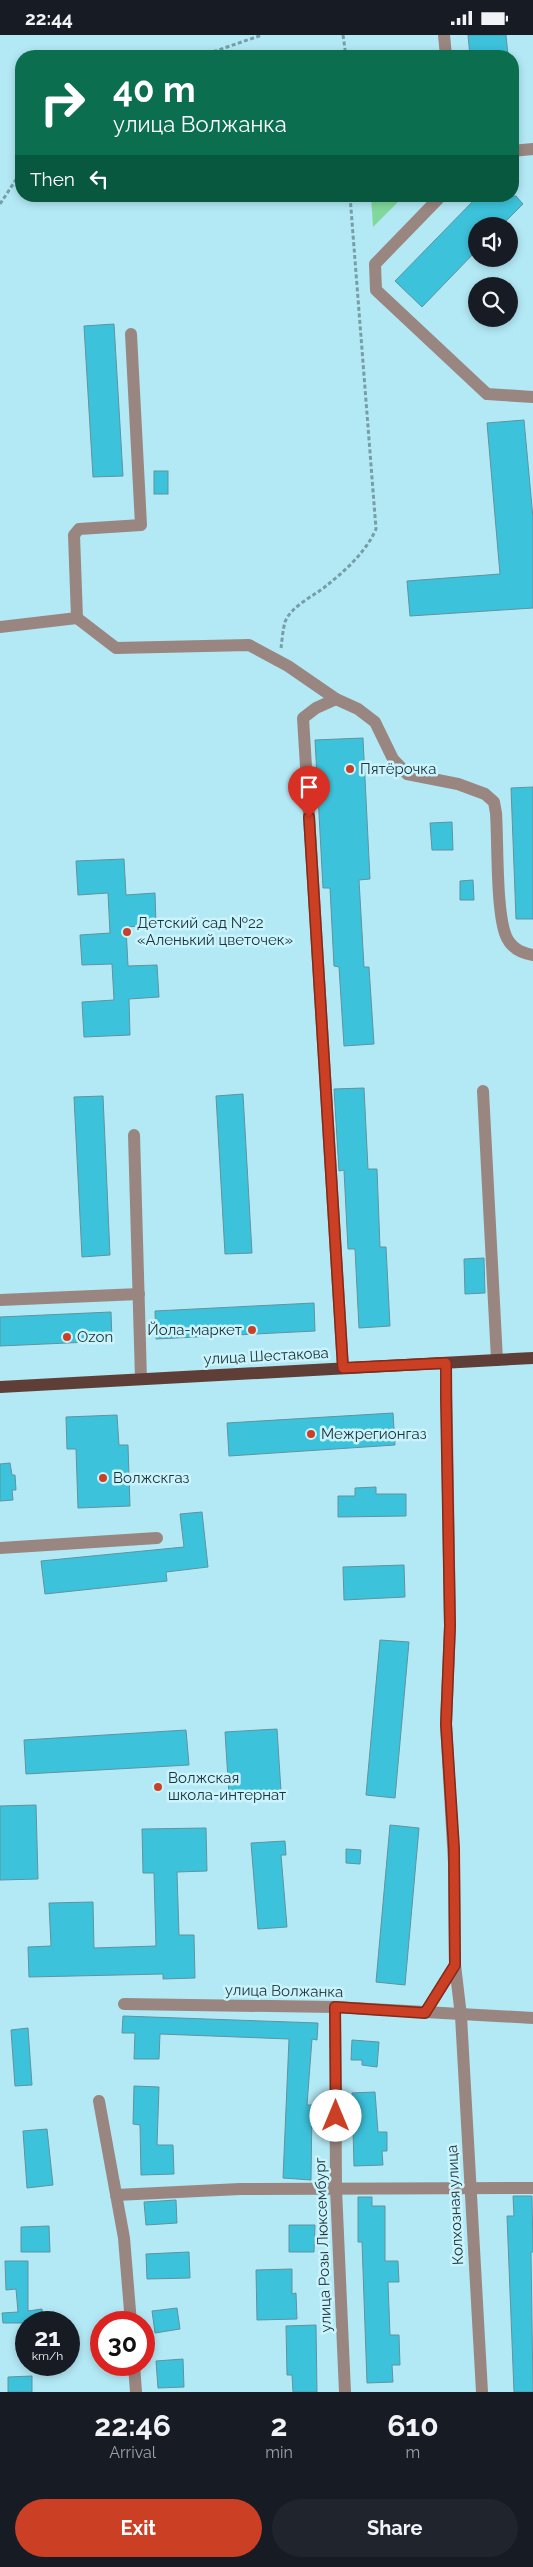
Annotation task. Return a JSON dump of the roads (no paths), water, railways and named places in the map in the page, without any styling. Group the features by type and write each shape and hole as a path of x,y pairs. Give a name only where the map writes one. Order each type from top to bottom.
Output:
{"main road":[{"name":"улица Шестакова","path":"0,1387 533,1358"}],"street":[{"path":"444,35 445,50"},
{"path":"519,150 533,149"},
{"path":"435,202 376,264 376,290 487,394 533,397"},
{"path":"77,618 74,535 80,529 141,525 131,334"},
{"path":"0,627 77,618 116,648 249,645 279,661 336,699 358,709 375,722 393,759 408,773 458,784 485,793 494,802 502,911 506,936 513,946 521,952 533,955"},
{"path":"336,699 316,708 303,719 343,1368"},
{"path":"483,1091 498,1360"},
{"path":"134,1135 141,1379"},
{"path":"0,1301 139,1294"},
{"name":"Колхозная улица","path":"446,1363 450,1626 446,1724 454,1854 455,1965 461,2016 469,2188 482,2392"},
{"path":"0,1548 157,1538"},
{"path":"425,2013 455,1965"},
{"name":"улица Волжанка","path":"124,2004 335,2007 533,2019"},
{"name":"улица Розы Люксембург","path":"335,2007 336,2189 345,2392"},
{"path":"99,2101 124,2238 129,2311"},
{"path":"116,2195 240,2189 533,2188"},
{"path":"135,2376 136,2392"}],"place":[{"name":"Пятёрочка","path":"350,769"},
{"name":"Детский сад №22 «Аленький цветочек»","path":"127,932"},
{"name":"Йола-маркет","path":"252,1330"},
{"name":"Ozon","path":"67,1337"},
{"name":"Межрегионгаз","path":"311,1434"},
{"name":"Волжскгаз","path":"103,1478"},
{"name":"Волжская школа-интернат","path":"158,1787"}]}
